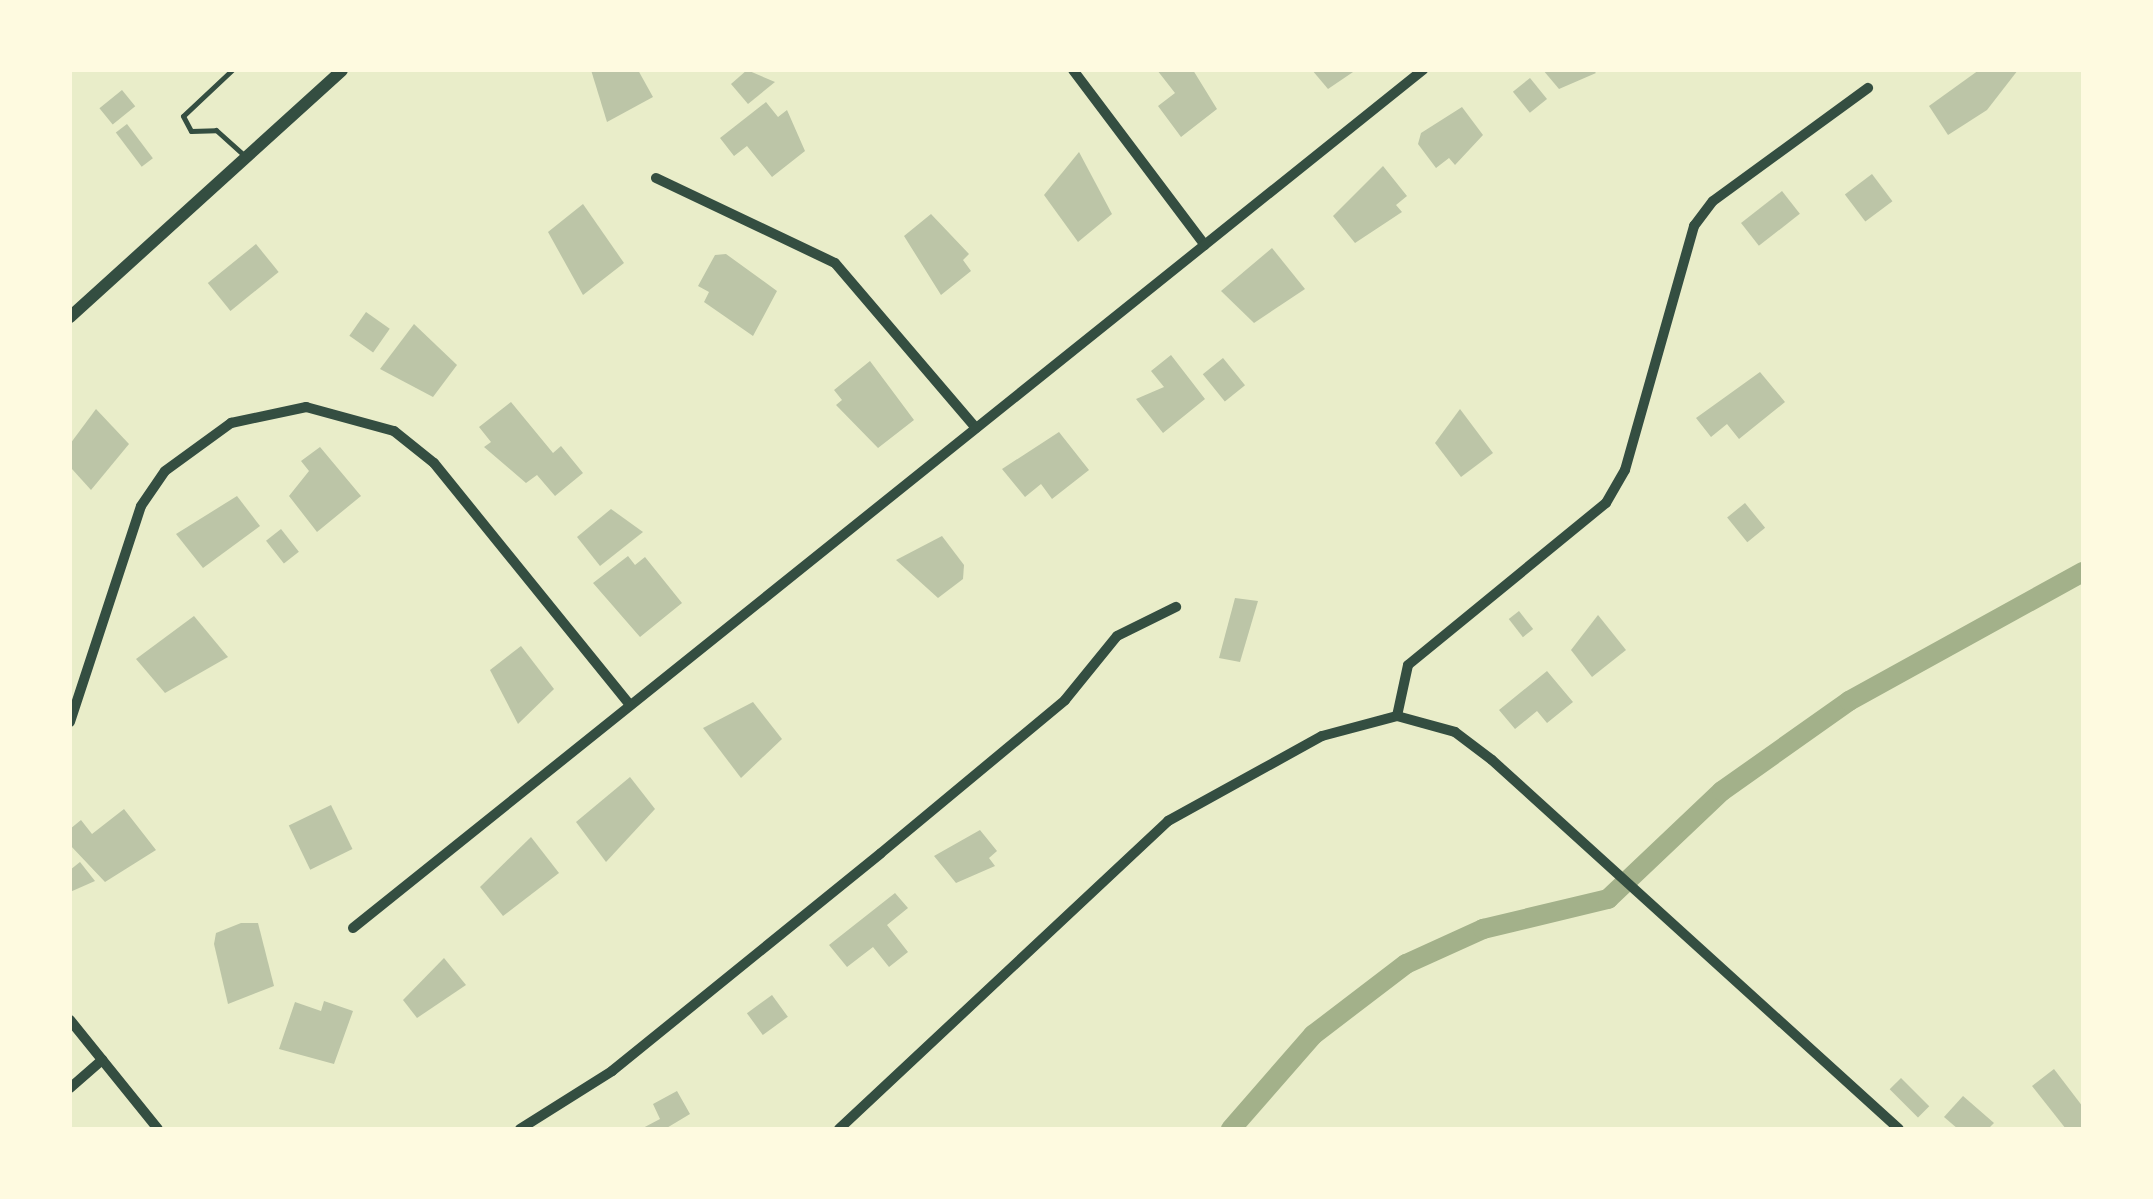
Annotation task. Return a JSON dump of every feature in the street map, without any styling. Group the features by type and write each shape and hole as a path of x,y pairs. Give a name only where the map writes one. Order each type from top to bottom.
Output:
{"street":[{"path":"1072,70 1204,245"},
{"path":"353,928 1423,70"},
{"path":"70,317 338,71"},
{"path":"1396,716 1408,665 1606,503 1625,470 1694,226 1713,201 1868,88"},
{"path":"656,178 835,262 976,428"},
{"path":"70,722 141,506 165,470 231,423 306,407 394,431 434,463 630,705"},
{"path":"520,1129 612,1071 881,853 1064,700 1116,636 1176,607"},
{"path":"839,1129 1168,820 1322,736 1396,716 1455,732 1899,1129"},
{"path":"70,1020 158,1129"},
{"path":"70,1088 102,1060"}],"lane":[{"path":"232,70 182,116 192,131 216,130 246,157"}],"building":[{"path":"591,70 638,70 653,97 607,122"},
{"path":"747,70 775,82 748,104 731,84"},
{"path":"1157,70 1193,70 1217,109 1181,137 1158,106 1175,93"},
{"path":"1312,70 1356,70 1328,89"},
{"path":"1543,70 1593,70 1596,73 1559,89"},
{"path":"1979,70 2018,70 1987,110 1948,135 1929,106"},
{"path":"1530,78 1547,99 1530,113 1513,92"},
{"path":"122,90 135,106 113,125 99,108"},
{"path":"766,102 778,117 787,110 805,151 772,177 747,146 734,156 720,138"},
{"path":"1462,107 1483,135 1455,165 1449,158 1436,168 1418,144 1421,133"},
{"path":"127,124 153,158 142,167 116,132"},
{"path":"1079,152 1112,214 1078,242 1044,195"},
{"path":"1383,166 1407,196 1396,205 1402,212 1355,243 1333,216"},
{"path":"1872,174 1892,201 1865,222 1845,194"},
{"path":"1782,191 1800,214 1759,246 1741,223"},
{"path":"583,204 624,263 583,295 548,232"},
{"path":"931,214 969,254 963,260 971,271 941,295 904,236"},
{"path":"256,244 279,272 230,311 208,283"},
{"path":"1272,248 1305,289 1254,323 1221,291"},
{"path":"726,254 777,291 753,336 704,302 709,292 698,286 715,255"},
{"path":"366,312 390,329 373,352 349,336"},
{"path":"414,324 457,365 433,397 380,369"},
{"path":"1171,355 1205,399 1163,433 1136,399 1164,387 1151,371"},
{"path":"1223,358 1245,385 1225,402 1203,374"},
{"path":"870,361 914,420 878,448 836,405 842,400 834,390"},
{"path":"1760,372 1785,402 1739,439 1727,424 1711,437 1696,418"},
{"path":"511,402 553,453 561,446 583,473 555,496 537,475 526,483 484,447 491,442 479,427"},
{"path":"96,409 129,444 91,490 72,469 70,444"},
{"path":"1460,409 1493,453 1461,477 1435,443"},
{"path":"1059,432 1089,470 1052,499 1041,484 1025,497 1002,469"},
{"path":"320,447 361,496 317,532 289,496 309,471 301,461"},
{"path":"237,496 260,526 203,568 176,534"},
{"path":"1745,503 1765,528 1747,542 1727,517"},
{"path":"611,509 643,532 600,566 577,537"},
{"path":"281,529 299,552 284,564 266,541"},
{"path":"942,536 964,565 963,579 938,598 896,560"},
{"path":"628,556 635,565 645,557 682,603 640,637 593,583"},
{"path":"1235,598 1258,601 1240,662 1219,658"},
{"path":"1519,611 1533,629 1523,637 1509,619"},
{"path":"1598,615 1626,650 1592,677 1571,650"},
{"path":"194,616 228,657 165,693 136,659"},
{"path":"521,646 554,689 518,724 490,670"},
{"path":"1547,671 1573,702 1547,723 1537,711 1515,729 1499,710"},
{"path":"753,702 782,739 741,778 703,728"},
{"path":"630,777 655,809 606,862 576,822"},
{"path":"331,805 352,849 310,870 289,826"},
{"path":"124,809 156,850 105,882 70,845 70,829 81,820 92,834"},
{"path":"980,830 997,851 989,858 995,866 956,883 934,856"},
{"path":"531,837 559,873 503,916 480,887"},
{"path":"80,862 95,881 70,892 70,870"},
{"path":"895,893 908,908 887,925 908,952 889,967 873,947 847,967 829,945"},
{"path":"241,923 258,923 274,986 228,1004 214,944 216,933"},
{"path":"444,958 466,985 417,1018 403,1000"},
{"path":"772,995 788,1017 763,1035 747,1013"},
{"path":"324,1001 353,1011 334,1064 279,1049 295,1002 321,1011"},
{"path":"2054,1069 2083,1107 2083,1129 2066,1129 2032,1086"},
{"path":"1901,1078 1929,1106 1918,1118 1890,1089"},
{"path":"677,1091 690,1114 665,1129 641,1129 660,1119 653,1104"},
{"path":"1963,1096 1994,1123 1988,1129 1958,1129 1944,1117"}],"waterway":[{"path":"1231,1129 1313,1035 1406,964 1483,929 1608,899 1722,791 1849,701 2083,572"}]}
